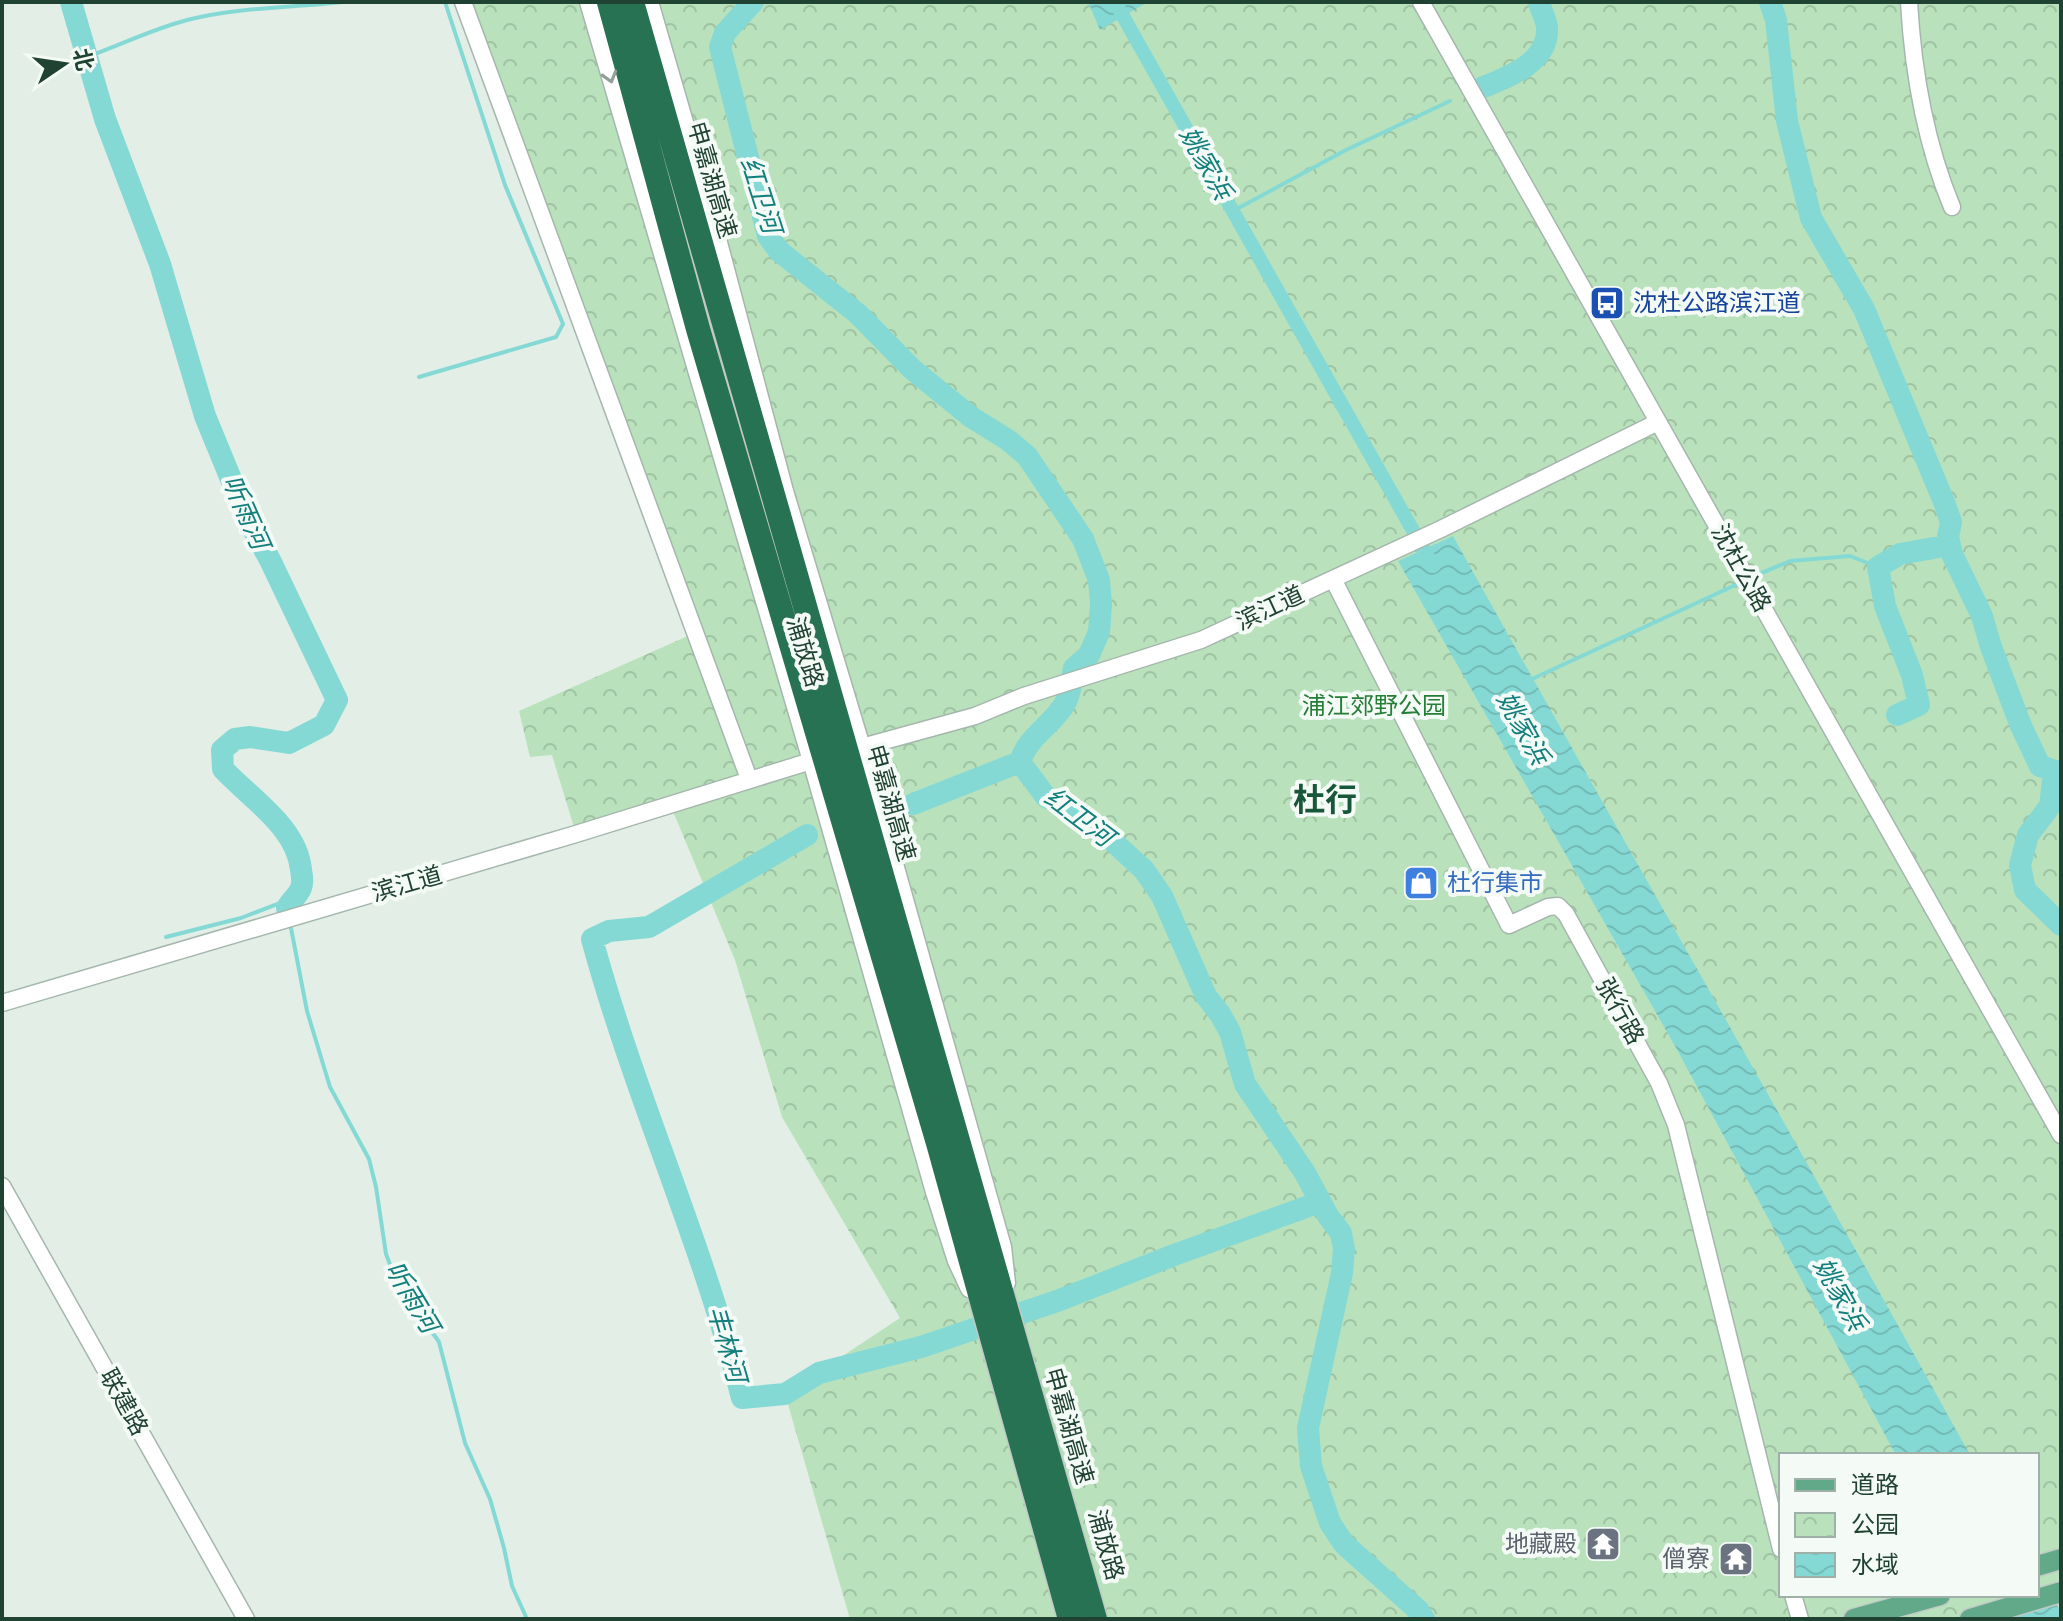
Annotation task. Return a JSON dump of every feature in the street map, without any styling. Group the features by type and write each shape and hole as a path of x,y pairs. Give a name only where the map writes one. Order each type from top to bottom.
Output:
{"highway":[{"path":"607,2 698,329 938,1143 1068,1619"},
{"name":"申嘉湖高速","path":"634,2 1098,1619"}],"main road":[{"name":"浦放路","path":"607,2 692,317 1068,1619"},
{"name":"浦放路","path":"634,2 1020,1336 1098,1619"},
{"path":"2039,1565 2061,1559"},
{"path":"1970,1619 2060,1592"},
{"path":"1854,1619 1933,1597"}],"street":[{"path":"463,2 749,779"},
{"name":"浦放路","path":"588,2 934,1192 956,1261 982,1316"},
{"name":"浦放路","path":"650,2 709,205 785,491 862,747 1003,1247 1010,1305"},
{"name":"沈杜公路","path":"1421,2 2061,1135"},
{"path":"1909,2 1921,105 1936,168 1952,207"},
{"name":"滨江道","path":"862,747 975,716 1024,696 1201,640 1441,529 1658,422"},
{"name":"张行路","path":"1333,579 1509,925 1548,907 1558,906 1566,914 1659,1083 1676,1125 1779,1541"},
{"name":"滨江道","path":"2,1003 522,851 811,761"},
{"name":"联建路","path":"2,1186 246,1619"},
{"path":"1794,1597 1800,1619"}],"green space":[{"name":"浦江郊野公园","path":"465,2 2061,2 2061,1619 850,1619 785,1394 900,1318 782,1117 735,960 670,804 576,834 552,755 530,757 519,711 690,635"}],"water":[{"path":"1088,2 1148,2 1100,30"},
{"path":"1453,536 1969,1453 1895,1453 1675,1046 1398,561"},
{"path":"2056,1604 2061,1619 2005,1619"}],"waterway":[{"name":"听雨河","path":"71,2 105,119 160,264 205,416 247,518 337,700 324,725 289,743 250,737 235,739 222,750 223,769 282,827 298,855 302,886 287,908"},
{"path":"87,57 187,20 245,10 342,2"},
{"path":"419,377 556,337 563,324 505,185 445,2"},
{"name":"红卫河","path":"753,2 725,33 720,47 768,236 779,251 858,314 912,369 971,417 1027,456 1083,539 1099,580 1099,632 1089,655 1074,668 1064,705 1033,739 1020,762 1046,797 1076,812 1107,836 1144,870 1162,896 1206,996 1230,1032 1245,1084 1341,1233 1344,1249 1342,1273 1308,1428 1311,1466 1330,1523 1344,1544 1419,1611 1424,1619"},
{"name":"姚家浜","path":"1115,2 1433,566"},
{"path":"1481,88 1525,67 1542,50 1547,27 1539,2"},
{"path":"1770,2 1776,20 1787,121 1811,218 1864,309 1944,502 1951,522 1948,537 1952,554 1982,616 2021,726 2040,766 2061,773"},
{"path":"1233,211 1346,150 1450,101"},
{"path":"1897,715 1919,705 1912,675 1885,606 1878,567 1900,554 1950,545"},
{"path":"1750,578 1790,561 1850,556 1878,567"},
{"path":"1532,679 1742,582"},
{"name":"丰林河","path":"913,804 1020,762"},
{"path":"2054,771 2050,806 2028,835 2020,865 2025,890 2061,925"},
{"name":"丰林河","path":"807,835 649,927 609,931 592,939 628,1054 708,1282 742,1398 785,1394 819,1373 921,1347 1060,1300 1320,1202"},
{"path":"166,937 241,918 293,898"},
{"name":"听雨河","path":"291,928 307,1011 330,1087 369,1159 386,1254 396,1280 439,1342 465,1443 490,1499 512,1586 527,1619"}],"place":[{"name":"沈杜公路滨江道","path":"1607,303"},
{"name":"杜行集市","path":"1421,883"},
{"name":"地藏殿","path":"1603,1544"},
{"name":"僧寮","path":"1736,1559"}],"district":[{"name":"杜行","path":"1325,800"}]}
